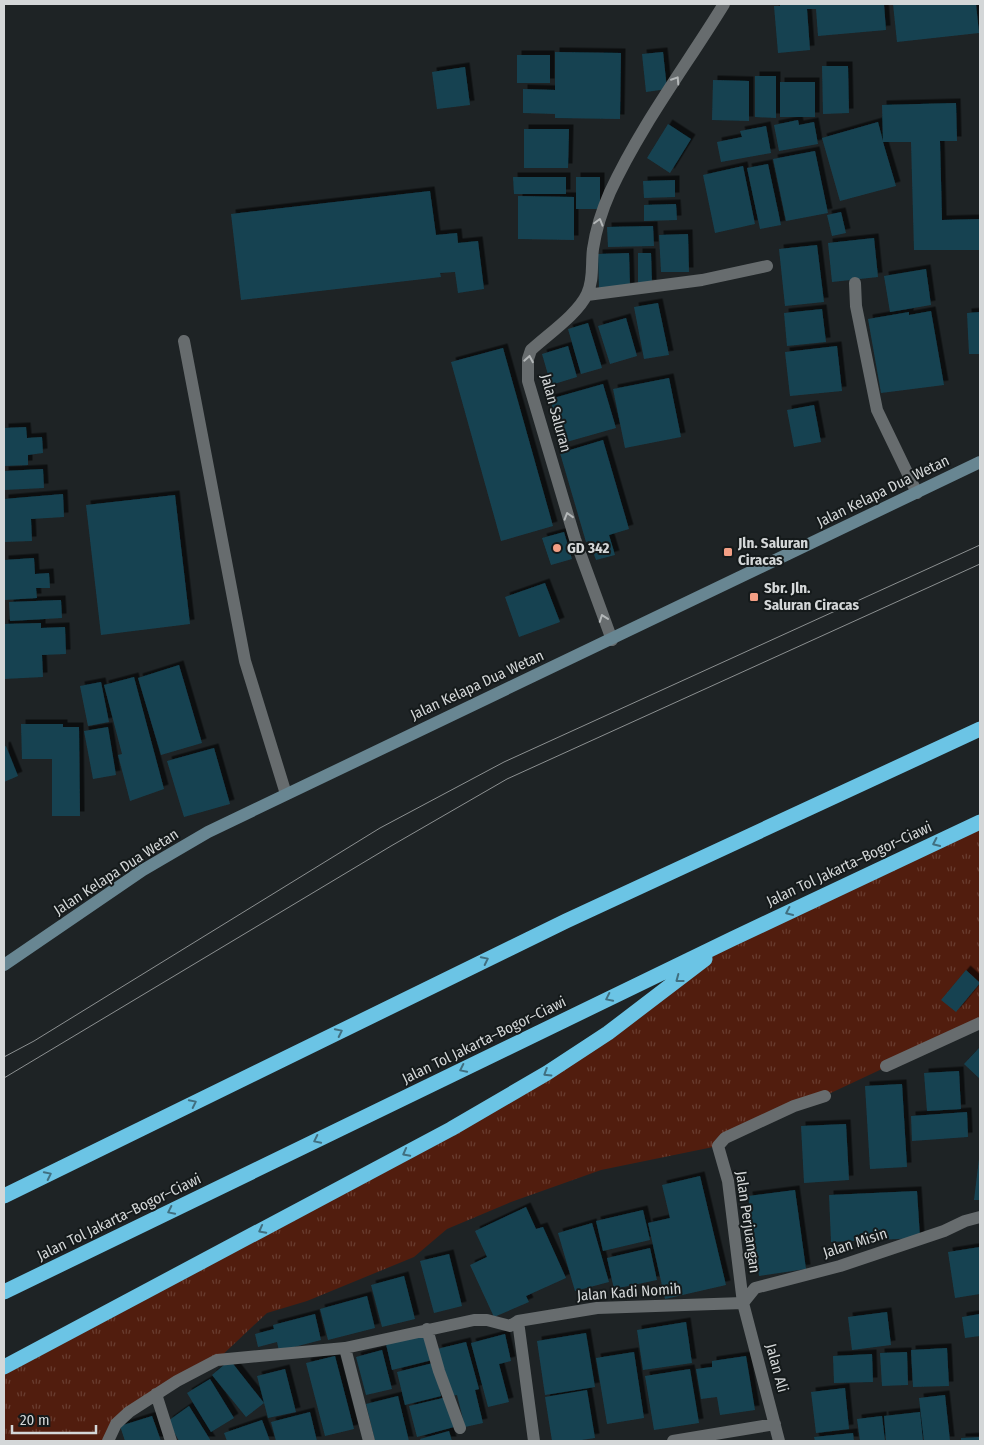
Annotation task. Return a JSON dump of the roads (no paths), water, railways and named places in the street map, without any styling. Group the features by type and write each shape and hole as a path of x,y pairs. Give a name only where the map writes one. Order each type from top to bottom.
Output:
{"highway":[{"path":"4,1196 566,921 980,729"},
{"name":"Jalan Tol Jakarta–Bogor–Ciawi","path":"4,1292 732,939 980,822"},
{"path":"4,1367 451,1129 547,1073 608,1033 732,939"}],"street":[{"path":"724,4 640,135 610,191 598,221 592,250 590,284 587,295 702,280 767,266"},
{"path":"855,283 856,306 877,410 917,493"},
{"name":"Jalan Saluran","path":"587,295 576,310 531,350 528,359 528,381 575,539 612,640"},
{"path":"184,341 245,661 286,794"},
{"name":"Jalan Kelapa Dua Wetan","path":"4,965 143,870 208,832 980,462"},
{"path":"886,1066 980,1023"},
{"name":"Jalan Perjuangan","path":"743,1303 728,1181 718,1146 725,1138 794,1106 825,1096"},
{"name":"Jalan Misin","path":"743,1303 755,1288 840,1266 980,1217"},
{"name":"Jalan Kadi Nomih","path":"108,1441 116,1424 129,1412 156,1394 217,1360 345,1348 474,1320 487,1320 510,1326 518,1321 597,1308 743,1303"},
{"name":"Jalan Ali","path":"743,1303 779,1441"},
{"path":"518,1321 534,1441"},
{"path":"427,1329 439,1371 460,1428"},
{"path":"345,1348 369,1441"},
{"path":"156,1394 171,1441"},
{"path":"673,1441 775,1424"}],"tram line":[{"path":"4,1057 34,1041 380,828 504,762 980,545"},
{"path":"4,1078 391,846 507,779 980,564"}],"place":[{"name":"GD 342","path":"557,548"},
{"name":"Jln. Saluran Ciracas","path":"728,552"},
{"name":"Sbr. Jln. Saluran Ciracas","path":"754,597"}]}
